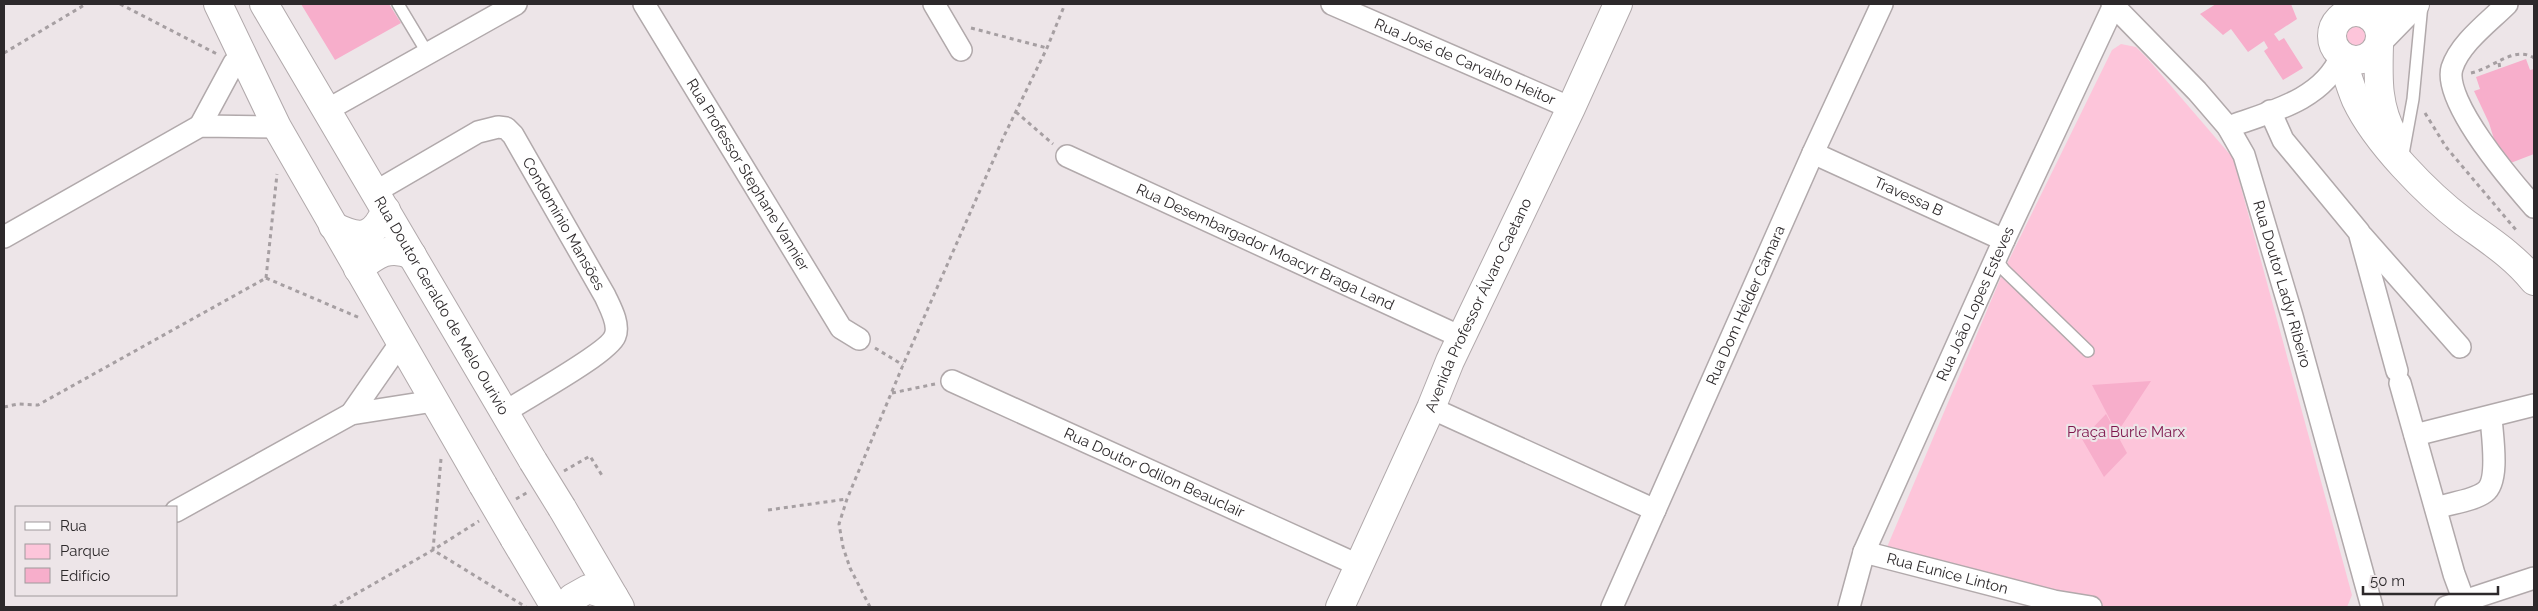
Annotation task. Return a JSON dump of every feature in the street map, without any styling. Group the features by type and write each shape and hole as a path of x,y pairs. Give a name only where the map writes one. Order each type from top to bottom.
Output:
{"street":[{"path":"218,4 238,59 555,607"},
{"name":"Rua Doutor Geraldo de Melo Ourivio","path":"264,4 617,602"},
{"path":"327,110 516,4"},
{"name":"Rua Professor Stephane Vannier","path":"644,4 841,328 859,339"},
{"name":"Rua José de Carvalho Heitor","path":"1332,4 1571,108"},
{"name":"Avenida Professor Álvaro Caetano","path":"1340,607 1431,408 1461,337 1571,108 1618,4"},
{"name":"Rua Dom Hélder Câmara","path":"1612,607 1813,153 1882,4"},
{"name":"Rua Doutor Ladyr Ribeiro","path":"2113,4 2197,91 2228,127 2244,155 2292,316 2372,607"},
{"name":"Rua João Lopes Esteves","path":"1849,607 1864,552 2000,249 2113,4"},
{"path":"2332,4 2333,45 2341,56 2356,99 2370,124 2408,164 2439,202 2511,256 2534,281"},
{"path":"2332,30 2335,24 2346,14 2366,9 2397,12 2418,4"},
{"path":"2341,56 2348,60 2363,60 2370,57 2418,4"},
{"path":"2507,4 2468,43 2452,69 2452,85 2457,100 2482,143 2531,195"},
{"path":"2366,9 2380,30 2378,92 2381,107 2408,164"},
{"path":"939,12 961,50"},
{"path":"2228,127 2304,97 2324,83 2335,72 2341,56"},
{"path":"4,237 200,126 238,59"},
{"path":"2270,112 2283,140 2359,232 2460,347"},
{"path":"200,126 279,131"},
{"name":"Condomínio Mansões","path":"380,201 478,132 489,128 502,127 510,131 527,157 605,296 613,315 616,334 612,342 594,356 505,412"},
{"name":"Travessa B","path":"1813,153 2000,249"},
{"name":"Rua Desembargador Moacyr Braga Land","path":"1067,156 1461,337"},
{"path":"333,226 354,236 369,233 380,224 380,201"},
{"path":"2359,232 2436,508 2455,604 2534,578"},
{"path":"358,269 374,257 393,249 412,255"},
{"path":"351,414 401,342"},
{"name":"Rua Doutor Odilon Beauclair","path":"952,381 1358,565"},
{"path":"178,510 351,414 434,400"},
{"path":"2415,435 2534,405"},
{"path":"1431,408 1655,510"},
{"path":"2436,508 2483,494 2490,487 2493,471 2491,417"},
{"name":"Rua Eunice Linton","path":"1864,552 2054,600 2091,607"},
{"path":"566,607 572,598 588,589 617,602"}],"lane":[{"path":"398,4 428,54"},
{"path":"2408,164 2418,4"},
{"path":"2000,249 2004,270 2088,350"}],"path":[{"path":"4,53 86,4"},
{"path":"120,4 238,59"},
{"path":"870,607 850,568 843,547 839,524 847,499 903,365 1016,112 1047,48 1065,4"},
{"path":"939,12 1047,48"},
{"path":"2452,69 2462,75 2474,73 2499,63 2516,53 2526,53 2534,58"},
{"path":"2499,63 2500,69"},
{"path":"2413,85 2426,114 2446,147 2522,237"},
{"path":"1016,112 1067,156"},
{"path":"266,278 279,131"},
{"path":"266,278 361,318"},
{"path":"4,407 18,404 38,405 266,278"},
{"path":"859,339 903,365"},
{"path":"891,393 952,381"},
{"path":"433,550 441,456"},
{"path":"768,510 847,499"},
{"path":"334,607 433,550 472,525"},
{"path":"433,550 526,607"}],"green space":[{"path":"2356,19 2368,24 2373,36 2368,48 2356,53 2344,48 2339,36 2344,24"},
{"name":"Praça Burle Marx","path":"2121,44 2136,47 2147,58 2233,158 2352,595 2347,607 2079,607 1882,559 2004,270 2112,50"}],"building":[{"path":"301,4 389,4 401,23 335,60"},
{"path":"2216,4 2291,4 2297,19 2274,34 2279,41 2284,38 2303,68 2283,80 2264,51 2268,48 2264,41 2248,52 2231,29 2223,35 2200,14"},
{"path":"2526,59 2530,70 2534,69 2534,154 2508,164 2502,150 2498,152 2489,123 2474,91 2480,89 2476,77"},
{"path":"2151,381 2117,433 2092,385"},
{"path":"2106,414 2127,453 2104,477 2082,439"}]}
